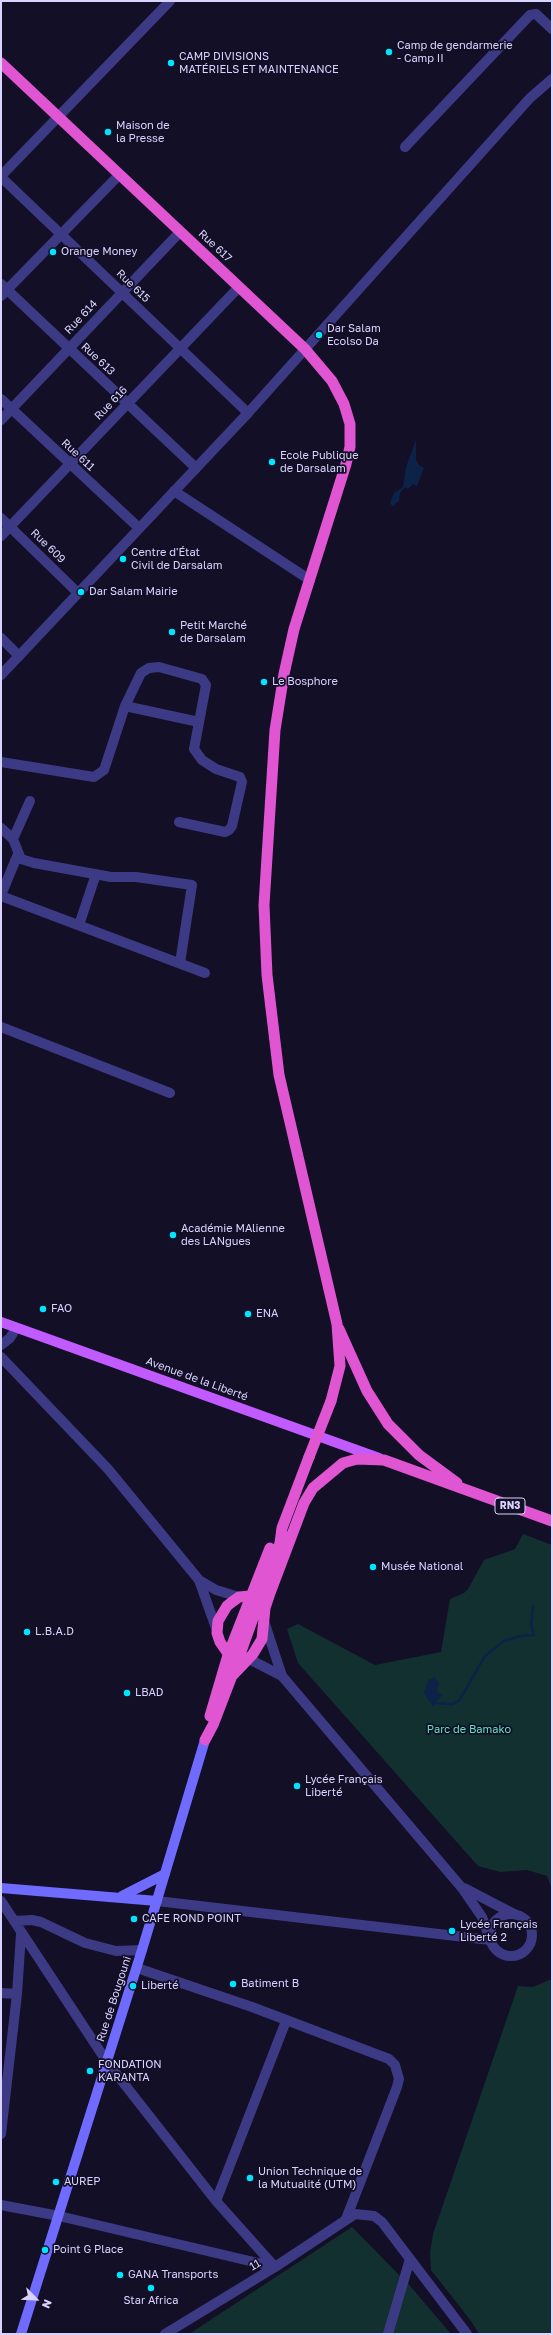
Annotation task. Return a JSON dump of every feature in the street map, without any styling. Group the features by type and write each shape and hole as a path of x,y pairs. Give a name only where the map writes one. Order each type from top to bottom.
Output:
{"highway":[{"name":"Rue 617","path":"1,63 305,349 332,381 344,404 350,424 350,447 342,479 294,630 276,730 264,905 267,975 279,1075 336,1324"},
{"path":"205,1740 213,1726 232,1676 254,1599 274,1538 282,1528 331,1401 340,1366 336,1324"},
{"path":"336,1324 348,1344 367,1391 388,1424 419,1455 468,1490"},
{"path":"205,1740 207,1723 238,1658 262,1639 270,1593 304,1503 313,1488 343,1463 357,1459 384,1460 468,1490"},
{"name":"RN3","path":"468,1490 552,1521"},
{"path":"238,1658 220,1642 216,1628 218,1621 227,1606 239,1597 254,1599"}],"main road":[{"name":"Avenue de la Liberté","path":"1,1322 384,1460"},
{"name":"Rue de Bougouni","path":"21,2334 137,1968 205,1740"},
{"path":"118,1898 128,1895 164,1874"},
{"path":"1,1888 157,1901"}],"street":[{"path":"1,176 170,1"},
{"path":"405,147 530,15 536,14 552,30"},
{"path":"1,675 248,413 530,98 552,79"},
{"path":"3,290 119,175"},
{"name":"Rue 615","path":"1,176 248,413"},
{"name":"Rue 614","path":"1,420 121,292 180,232"},
{"name":"Rue 616","path":"1,536 239,287"},
{"name":"Rue 613","path":"3,290 69,348 196,468"},
{"name":"Rue 611","path":"1,399 139,528"},
{"path":"174,491 310,580"},
{"name":"Rue 609","path":"1,518 78,592"},
{"path":"1,638 19,656"},
{"path":"1,762 94,778 104,770 125,706 141,673 149,668 159,667 205,681 194,749 197,755 216,769 240,777 242,782 232,826 229,830 225,832 179,822"},
{"path":"125,706 199,722"},
{"path":"13,839 30,801"},
{"path":"1,828 13,839 18,854 22,859 34,863 96,874 192,885 180,963"},
{"path":"18,854 1,896 205,973"},
{"path":"79,925 96,874"},
{"path":"1,1027 170,1093"},
{"path":"1,1345 10,1338 16,1328"},
{"path":"1,1357 108,1469 199,1580 216,1628"},
{"path":"199,1580 216,1590 239,1597"},
{"path":"254,1599 264,1622 282,1676 462,1888 482,1917 490,1940 495,1949 505,1956 518,1956 528,1948 531,1943 532,1930 525,1919 462,1888"},
{"path":"238,1658 282,1676"},
{"path":"1,1901 21,1934 107,2062 216,2201 275,2268"},
{"path":"157,1901 490,1940"},
{"path":"490,1940 490,1932 498,1918 514,1914"},
{"path":"14,1922 32,1920 41,1922 85,1943 116,1951 142,1950"},
{"path":"1,2134 3,2094 17,1994 21,1934"},
{"path":"137,1968 389,2059 395,2065 398,2072 397,2086 351,2217 374,2216 382,2222 467,2334"},
{"path":"1,1993 17,1994"},
{"path":"216,2201 286,2021"},
{"path":"1,2204 59,2216 275,2268"},
{"name":"11","path":"165,2334 275,2268 351,2217"},
{"path":"388,2334 410,2259"}],"green space":[{"name":"Parc de Bamako","path":"523,1534 552,1545 552,1889 547,1876 527,1870 500,1872 478,1866 298,1663 287,1629 298,1624 375,1665 441,1652 450,1599 464,1593 468,1589 484,1560 515,1549"},
{"path":"552,1979 552,2334 479,2334 471,2321 431,2270 430,2253 433,2234 518,1986 533,1987"},
{"path":"352,2227 411,2287 451,2334 189,2334"}],"water":[{"path":"416,440 416,460 418,464 424,468 417,486 413,484 408,489 405,487 400,493 399,501 393,506 390,504 391,500 394,493 403,487 406,467"},
{"path":"435,1677 439,1684 437,1690 439,1694 443,1694 433,1707 424,1693 428,1680"}],"waterway":[{"path":"436,1703 452,1704 459,1701 485,1656 504,1641 521,1636 534,1635 531,1625 533,1606"}],"place":[{"name":"Camp de gendarmerie - Camp II","path":"389,52"},
{"name":"CAMP DIVISIONS MATÉRIELS ET MAINTENANCE","path":"171,63"},
{"name":"Maison de la Presse","path":"108,132"},
{"name":"Orange Money","path":"53,252"},
{"name":"Dar Salam Ecolso Da","path":"319,335"},
{"name":"Ecole Publique de Darsalam","path":"272,462"},
{"name":"Centre d'État Civil de Darsalam","path":"123,559"},
{"name":"Dar Salam Mairie","path":"81,592"},
{"name":"Petit Marché de Darsalam","path":"172,632"},
{"name":"Le Bosphore","path":"264,682"},
{"name":"Académie MAlienne des LANgues","path":"173,1235"},
{"name":"FAO","path":"43,1309"},
{"name":"ENA","path":"248,1314"},
{"name":"Musée National","path":"373,1567"},
{"name":"L.B.A.D","path":"27,1632"},
{"name":"LBAD","path":"127,1693"},
{"name":"Lycée Français Liberté","path":"297,1786"},
{"name":"CAFE ROND POINT","path":"134,1919"},
{"name":"Lycée Français Liberté 2","path":"452,1931"},
{"name":"Batiment B","path":"233,1984"},
{"name":"Liberté","path":"133,1986"},
{"name":"FONDATION KARANTA","path":"90,2071"},
{"name":"Union Technique de la Mutualité (UTM)","path":"250,2178"},
{"name":"AUREP","path":"56,2182"},
{"name":"Point G Place","path":"45,2250"},
{"name":"GANA Transports","path":"120,2275"},
{"name":"Star Africa","path":"151,2288"}]}
